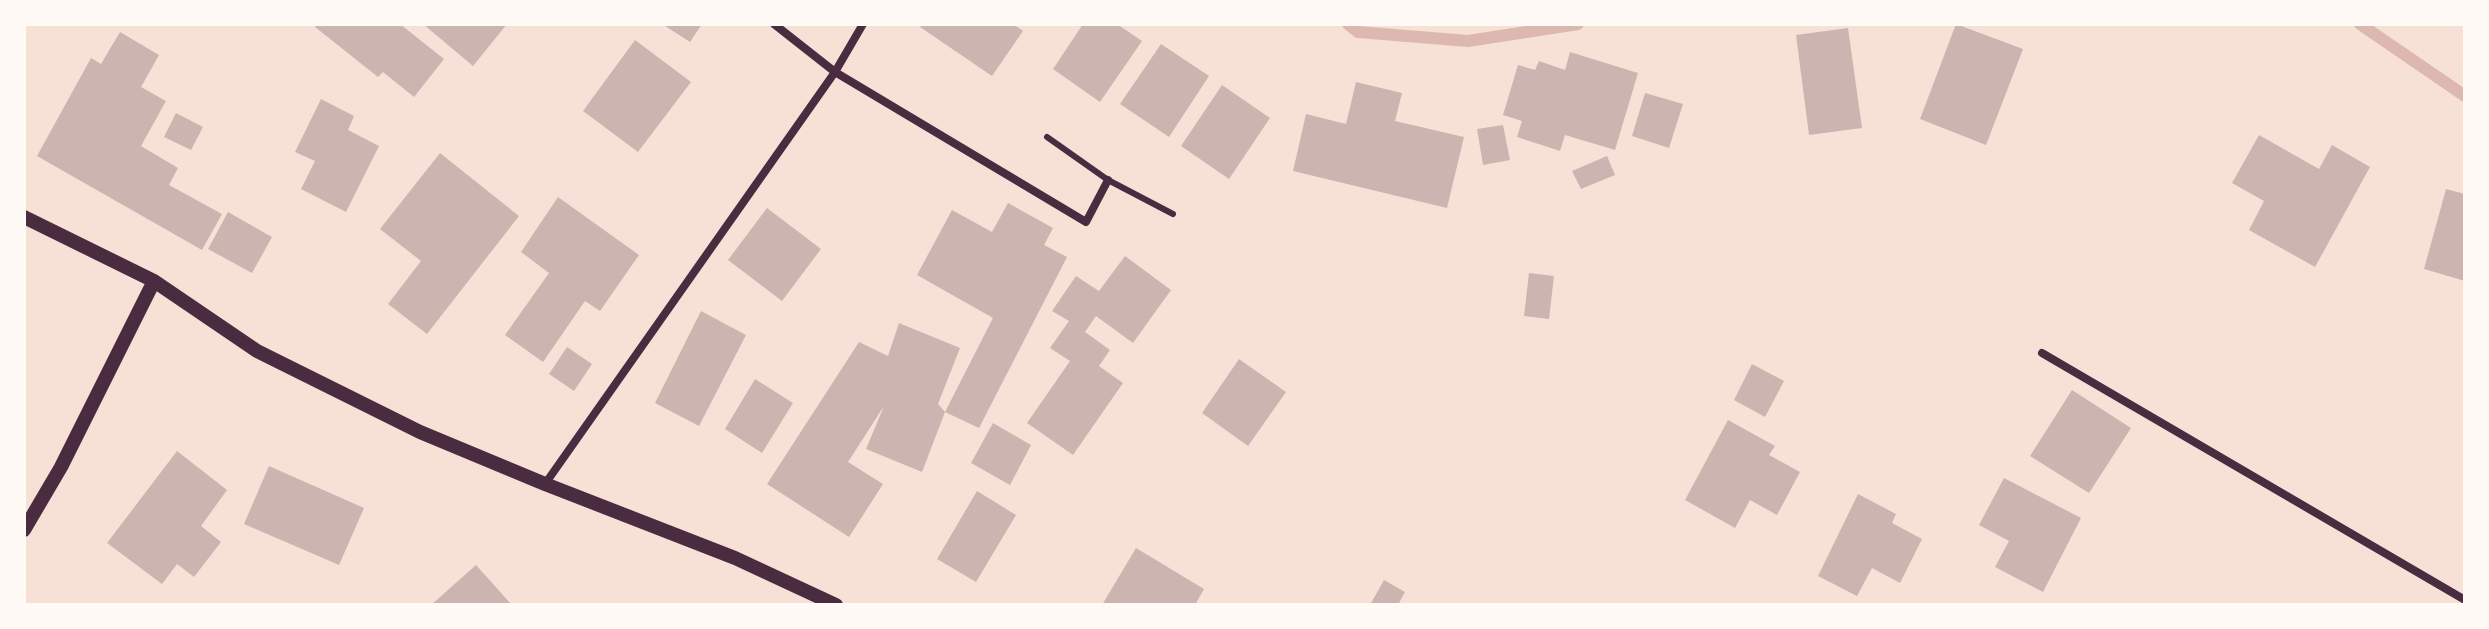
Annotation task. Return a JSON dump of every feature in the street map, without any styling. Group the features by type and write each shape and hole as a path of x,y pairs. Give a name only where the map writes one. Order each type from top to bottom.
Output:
{"street":[{"path":"774,24 835,72 1086,222 1108,180"},
{"path":"545,484 835,72 863,24"},
{"path":"24,217 154,281 257,351 420,432 735,558 836,605"},
{"path":"24,530 61,467 154,281"},
{"path":"2042,353 2465,600"}],"lane":[{"path":"1047,137 1108,180 1173,214"}],"building":[{"path":"317,24 400,24 444,59 414,97 383,72 378,77 315,27"},
{"path":"423,24 507,24 473,66"},
{"path":"662,24 702,24 690,42"},
{"path":"922,24 1013,24 1023,31 992,76 920,27"},
{"path":"1083,24 1117,24 1142,41 1100,102 1053,69"},
{"path":"1956,24 2023,49 1986,145 1920,119"},
{"path":"1848,28 1862,128 1809,135 1796,35"},
{"path":"120,32 159,55 141,87 166,101 141,146 178,168 169,185 222,214 202,250 37,156 91,58 101,64"},
{"path":"635,40 691,82 638,152 583,111"},
{"path":"1161,44 1209,76 1169,137 1120,104"},
{"path":"1570,52 1638,73 1615,150 1565,135 1560,151 1517,137 1522,121 1503,115 1518,65 1535,70 1539,61 1565,70"},
{"path":"1356,82 1402,93 1395,121 1464,137 1447,208 1293,171 1306,114 1346,124"},
{"path":"1222,85 1270,118 1229,179 1181,146"},
{"path":"1645,93 1683,104 1669,148 1632,136"},
{"path":"321,99 354,116 348,130 379,146 346,212 301,189 315,161 295,152"},
{"path":"176,113 203,127 191,150 164,137"},
{"path":"1503,125 1510,160 1483,165 1477,129"},
{"path":"2259,135 2319,169 2332,145 2370,167 2315,267 2249,230 2264,201 2232,183"},
{"path":"440,153 519,216 427,334 388,304 421,261 380,229"},
{"path":"1607,156 1615,175 1581,189 1572,171"},
{"path":"2446,189 2465,194 2465,281 2424,269"},
{"path":"558,197 639,255 600,311 585,301 543,362 505,335 549,273 521,252"},
{"path":"1008,203 1053,228 1044,245 1067,257 979,428 945,412 993,318 917,275 952,210 992,232"},
{"path":"767,208 821,249 782,301 728,260"},
{"path":"228,212 272,237 252,273 208,249"},
{"path":"1125,256 1171,290 1133,343 1096,316 1085,332 1110,350 1099,366 1123,383 1073,455 1027,423 1070,361 1050,348 1069,321 1052,311 1076,276 1099,291"},
{"path":"1529,273 1554,276 1549,319 1524,316"},
{"path":"701,311 746,335 699,426 655,403"},
{"path":"899,323 960,348 938,404 945,412 922,472 866,449 884,406 848,462 883,484 849,537 767,484 859,342 888,356"},
{"path":"567,347 592,364 574,391 549,374"},
{"path":"1239,359 1286,392 1248,446 1202,413"},
{"path":"1752,364 1784,381 1765,417 1734,400"},
{"path":"755,379 793,403 762,453 725,429"},
{"path":"2072,390 2131,428 2089,493 2030,456"},
{"path":"1728,420 1775,446 1769,455 1800,472 1777,515 1750,500 1735,528 1685,500"},
{"path":"993,423 1031,445 1010,485 971,463"},
{"path":"177,451 227,490 201,526 221,542 194,577 177,564 162,584 107,543"},
{"path":"269,466 364,508 339,565 244,524"},
{"path":"2004,478 2081,518 2043,592 1995,567 2009,541 1979,525"},
{"path":"977,491 1016,515 976,582 937,559"},
{"path":"1858,494 1896,514 1892,523 1922,539 1900,583 1872,568 1857,596 1818,576"},
{"path":"1136,548 1204,589 1195,605 1102,605"},
{"path":"476,565 512,605 431,605"},
{"path":"1384,580 1405,592 1398,605 1370,605"}],"waterway":[{"path":"1348,24 1358,32 1468,41 1578,24"},
{"path":"2360,24 2465,96"}]}
